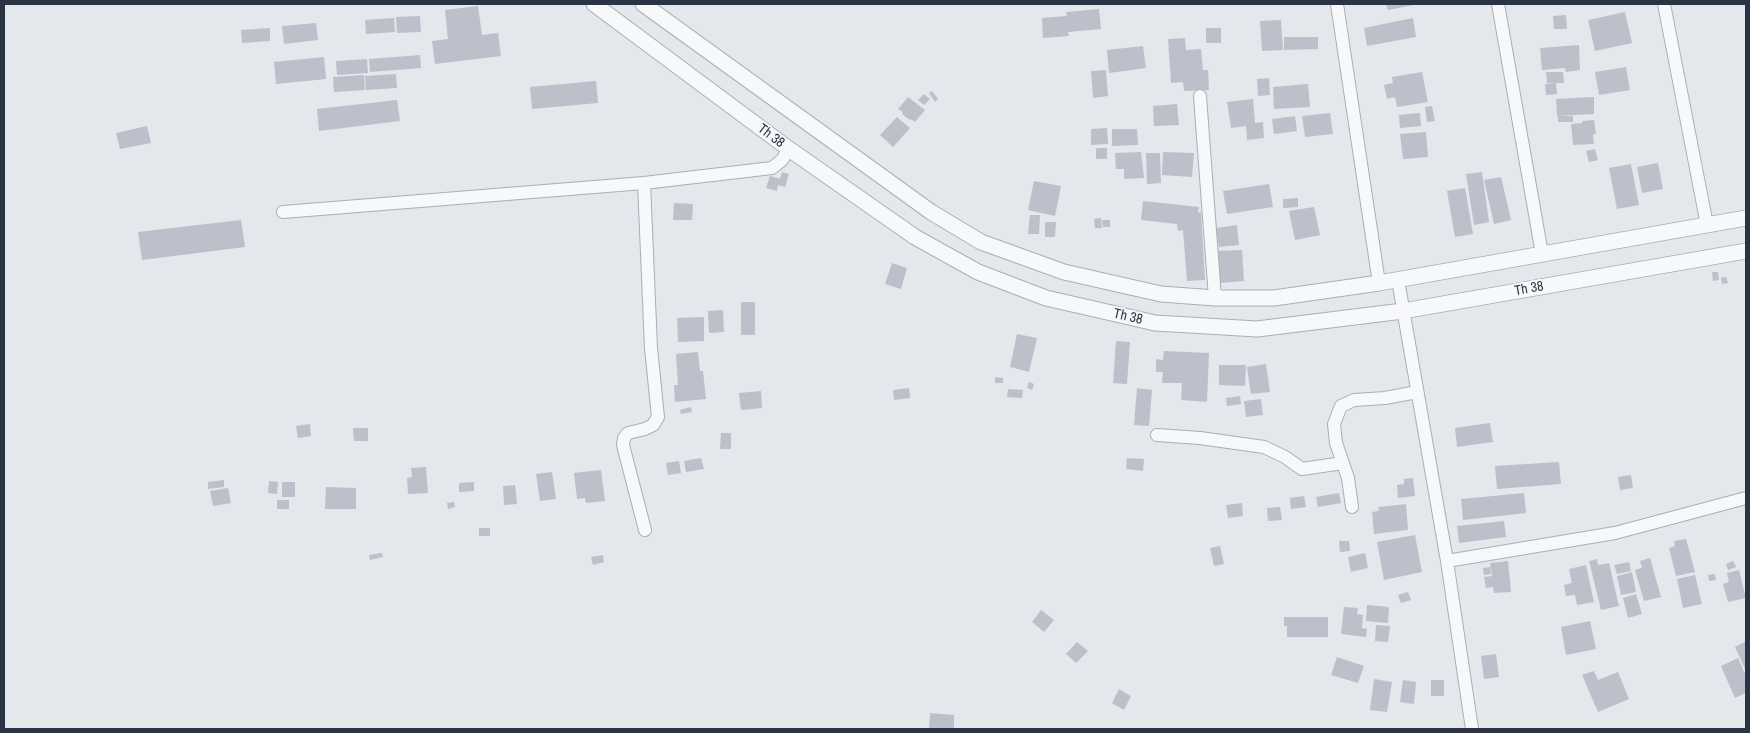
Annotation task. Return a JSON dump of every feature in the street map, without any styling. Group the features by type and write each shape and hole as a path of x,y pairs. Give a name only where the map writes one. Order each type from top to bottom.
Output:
{"street":[{"name":"Th 38","path":"594,4 789,149 915,237 978,272 1046,298 1155,323 1257,329 1403,311 1746,251"},
{"path":"644,4 931,212 981,242 1064,272 1161,294 1215,298 1274,298 1398,280 1746,218"},
{"path":"1337,4 1379,283"},
{"path":"1498,4 1542,254"},
{"path":"1664,4 1707,225"},
{"path":"1200,96 1215,298"},
{"path":"283,212 644,183 772,168 782,160 789,149"},
{"path":"644,183 651,348 658,416 653,425 628,433 624,438 623,445 645,530"},
{"path":"1398,280 1447,561 1472,729"},
{"path":"1352,507 1348,478 1336,443 1334,424 1341,406 1354,400 1386,398 1417,392"},
{"path":"1156,435 1200,438 1264,447 1285,457 1302,470 1342,463"},
{"path":"1447,561 1615,533 1746,498"}],"building":[{"path":"1386,4 1414,4 1414,5 1388,10"},
{"path":"478,6 482,35 498,33 501,56 435,64 432,41 448,39 445,10"},
{"path":"1099,9 1101,29 1068,32 1069,36 1043,38 1042,18 1067,16 1066,12"},
{"path":"1625,12 1632,43 1595,51 1588,20"},
{"path":"1566,15 1567,29 1554,29 1553,16"},
{"path":"420,16 421,32 397,33 396,17"},
{"path":"394,18 395,32 366,34 365,20"},
{"path":"1413,18 1416,37 1367,46 1364,28"},
{"path":"1281,20 1283,50 1262,51 1260,21"},
{"path":"316,23 318,40 284,44 282,26"},
{"path":"270,28 270,41 242,43 241,30"},
{"path":"1206,28 1221,28 1221,43 1206,43"},
{"path":"1284,37 1318,37 1318,49 1284,50"},
{"path":"1185,38 1186,50 1201,49 1203,70 1208,70 1209,90 1184,91 1183,82 1171,83 1168,39"},
{"path":"1579,45 1580,70 1566,72 1565,68 1542,70 1540,48"},
{"path":"1143,46 1146,68 1109,73 1107,50"},
{"path":"420,55 421,68 370,72 369,59"},
{"path":"324,57 326,79 276,84 274,62"},
{"path":"367,59 368,73 337,75 336,61"},
{"path":"1626,67 1630,90 1599,95 1595,72"},
{"path":"1106,70 1108,96 1093,98 1091,71"},
{"path":"1422,72 1428,102 1397,107 1395,97 1387,99 1384,85 1393,83 1392,77"},
{"path":"1546,72 1563,72 1564,83 1547,83"},
{"path":"396,74 397,88 366,90 365,76"},
{"path":"364,75 365,90 334,92 333,77"},
{"path":"1269,78 1270,95 1258,96 1257,79"},
{"path":"596,81 598,103 532,109 530,87"},
{"path":"1556,83 1557,94 1546,95 1545,84"},
{"path":"1308,84 1310,107 1274,109 1273,87"},
{"path":"932,91 938,99 935,102 929,93"},
{"path":"924,94 930,99 924,105 918,100"},
{"path":"908,97 925,110 915,122 902,114 903,112 898,109"},
{"path":"1594,97 1594,114 1557,116 1556,99"},
{"path":"1253,99 1255,123 1263,122 1264,138 1247,140 1246,126 1231,128 1227,102"},
{"path":"397,100 400,121 319,131 317,109"},
{"path":"1177,104 1179,125 1154,126 1153,106"},
{"path":"1432,106 1435,121 1427,122 1425,107"},
{"path":"1330,113 1333,134 1305,137 1302,116"},
{"path":"1420,113 1421,126 1400,128 1399,115"},
{"path":"1295,116 1297,131 1274,134 1272,119"},
{"path":"1558,116 1573,116 1573,122 1558,122"},
{"path":"897,117 910,128 893,147 880,135"},
{"path":"1594,120 1596,134 1593,134 1594,144 1573,145 1571,124"},
{"path":"147,126 151,143 120,149 116,133"},
{"path":"1107,128 1108,144 1091,145 1091,129"},
{"path":"1112,129 1137,129 1138,145 1112,146"},
{"path":"1426,132 1428,157 1403,159 1400,134"},
{"path":"1096,148 1107,148 1107,159 1096,159"},
{"path":"1595,149 1598,160 1589,162 1586,151"},
{"path":"1141,152 1144,178 1124,179 1124,169 1116,169 1115,153"},
{"path":"1163,152 1194,153 1192,177 1162,175"},
{"path":"1146,153 1160,153 1161,183 1147,184"},
{"path":"1658,163 1663,189 1642,193 1637,167"},
{"path":"1631,164 1639,205 1617,209 1609,168"},
{"path":"782,172 789,174 785,187 778,185 777,191 766,188 770,176 780,179"},
{"path":"1482,172 1489,222 1474,225 1466,174"},
{"path":"1501,177 1511,220 1494,224 1484,180"},
{"path":"1034,181 1061,186 1055,216 1028,210"},
{"path":"1269,184 1273,207 1227,214 1223,191"},
{"path":"1465,188 1473,234 1455,237 1447,191"},
{"path":"1298,198 1298,207 1283,208 1283,199"},
{"path":"1143,201 1199,207 1198,213 1201,212 1205,280 1187,281 1183,230 1178,231 1177,224 1141,220"},
{"path":"674,203 693,204 692,220 673,220"},
{"path":"1314,207 1320,235 1295,240 1289,211"},
{"path":"1030,215 1040,215 1039,234 1028,234"},
{"path":"1101,218 1102,228 1095,228 1094,219"},
{"path":"241,220 245,247 142,260 138,232"},
{"path":"1102,220 1110,220 1110,227 1103,227"},
{"path":"1045,222 1056,222 1055,237 1045,237"},
{"path":"1237,225 1239,245 1219,247 1216,228"},
{"path":"1242,250 1244,281 1219,283 1217,251"},
{"path":"892,263 907,268 901,289 885,284"},
{"path":"1712,272 1718,272 1719,280 1713,281"},
{"path":"1726,277 1728,283 1722,284 1721,278"},
{"path":"741,302 755,302 755,335 741,335"},
{"path":"723,310 724,332 709,333 708,311"},
{"path":"704,317 704,341 678,342 677,318"},
{"path":"1017,334 1037,338 1029,372 1010,367"},
{"path":"1116,341 1130,342 1127,384 1113,383"},
{"path":"1164,351 1209,353 1207,402 1181,400 1182,383 1162,383 1163,372 1156,372 1156,359 1163,360"},
{"path":"698,352 700,371 703,371 706,399 675,402 674,385 678,385 676,354"},
{"path":"1266,364 1270,392 1251,394 1247,367"},
{"path":"1219,365 1246,365 1245,386 1219,385"},
{"path":"995,377 1003,378 1003,383 995,383"},
{"path":"1029,382 1034,384 1032,390 1027,388"},
{"path":"909,388 910,398 894,400 893,390"},
{"path":"1137,388 1152,390 1149,426 1134,425"},
{"path":"1008,389 1023,390 1022,398 1007,397"},
{"path":"761,391 762,408 741,410 739,393"},
{"path":"1240,396 1241,404 1227,406 1226,398"},
{"path":"1261,399 1263,415 1246,417 1244,401"},
{"path":"691,407 692,412 681,414 680,410"},
{"path":"1490,423 1493,442 1457,447 1455,428"},
{"path":"310,424 311,436 298,438 296,426"},
{"path":"353,428 368,428 368,441 354,441"},
{"path":"721,433 731,433 731,449 720,449"},
{"path":"701,458 704,469 686,472 684,461"},
{"path":"1127,458 1144,459 1143,471 1126,469"},
{"path":"679,461 681,473 668,475 666,463"},
{"path":"1559,462 1561,484 1497,489 1495,466"},
{"path":"426,467 428,493 408,494 407,478 412,477 411,468"},
{"path":"601,470 605,501 586,503 585,498 577,499 574,473"},
{"path":"552,472 556,499 540,501 536,474"},
{"path":"1631,475 1633,488 1620,490 1618,477"},
{"path":"1413,478 1415,496 1398,498 1397,485 1404,484 1404,479"},
{"path":"224,480 224,487 208,489 208,482"},
{"path":"269,481 278,482 277,494 268,493"},
{"path":"282,482 295,482 295,497 282,497"},
{"path":"474,482 474,491 459,492 459,483"},
{"path":"515,485 517,504 504,505 503,486"},
{"path":"326,487 356,488 356,509 325,509"},
{"path":"228,488 231,503 213,506 210,491"},
{"path":"1339,493 1341,503 1318,507 1316,497"},
{"path":"1524,493 1526,513 1463,520 1461,499"},
{"path":"1304,496 1306,507 1291,509 1290,498"},
{"path":"277,500 289,500 289,509 277,509"},
{"path":"454,502 455,507 448,509 447,503"},
{"path":"1242,503 1243,516 1228,518 1226,505"},
{"path":"1406,504 1408,530 1374,534 1372,512 1379,511 1378,507"},
{"path":"1280,507 1282,520 1268,521 1267,508"},
{"path":"1504,521 1506,537 1459,543 1457,526"},
{"path":"479,528 490,528 490,536 479,536"},
{"path":"1415,535 1422,572 1384,580 1377,542"},
{"path":"1686,539 1695,572 1676,576 1669,548 1675,546 1674,541"},
{"path":"1339,541 1349,541 1350,551 1340,552"},
{"path":"1220,546 1224,564 1214,566 1210,548"},
{"path":"382,553 383,557 370,560 369,555"},
{"path":"1365,553 1368,568 1351,572 1348,557"},
{"path":"603,555 604,562 593,565 591,557"},
{"path":"1650,558 1661,597 1644,601 1635,570 1642,568 1640,561"},
{"path":"1597,559 1598,565 1609,563 1619,606 1601,610 1589,561"},
{"path":"1508,561 1511,592 1494,593 1493,587 1486,588 1484,577 1492,576 1490,563"},
{"path":"1733,561 1736,567 1728,570 1726,564"},
{"path":"1629,562 1631,571 1617,574 1614,565"},
{"path":"1586,565 1594,602 1577,605 1575,595 1566,596 1564,585 1572,583 1569,569"},
{"path":"1490,567 1491,574 1484,575 1483,568"},
{"path":"1739,570 1746,598 1728,602 1723,584 1729,582 1727,573"},
{"path":"1632,572 1636,592 1621,595 1617,576"},
{"path":"1715,574 1716,580 1709,581 1708,575"},
{"path":"1695,575 1702,604 1683,608 1677,579"},
{"path":"1408,592 1411,600 1401,603 1398,595"},
{"path":"1636,594 1642,614 1628,618 1623,598"},
{"path":"1367,605 1389,607 1388,623 1366,621"},
{"path":"1344,607 1358,608 1357,614 1363,615 1362,628 1367,629 1366,637 1341,634"},
{"path":"1041,610 1054,620 1044,632 1032,622"},
{"path":"1284,617 1328,617 1328,637 1287,637 1287,626 1284,626"},
{"path":"1590,621 1596,649 1566,655 1561,627"},
{"path":"1376,625 1390,626 1388,642 1375,641"},
{"path":"1746,641 1746,671 1735,647"},
{"path":"1077,642 1088,651 1076,663 1066,654"},
{"path":"1496,654 1499,677 1484,679 1481,656"},
{"path":"1337,657 1364,666 1358,683 1331,675"},
{"path":"1738,658 1746,676 1746,693 1735,698 1721,666"},
{"path":"1594,671 1598,680 1618,672 1629,699 1598,712 1582,675"},
{"path":"1374,679 1392,682 1387,712 1370,710"},
{"path":"1403,680 1416,682 1414,704 1400,702"},
{"path":"1431,680 1444,680 1444,696 1431,696"},
{"path":"1119,689 1131,696 1124,710 1112,703"},
{"path":"930,713 954,715 954,729 929,729"}]}
